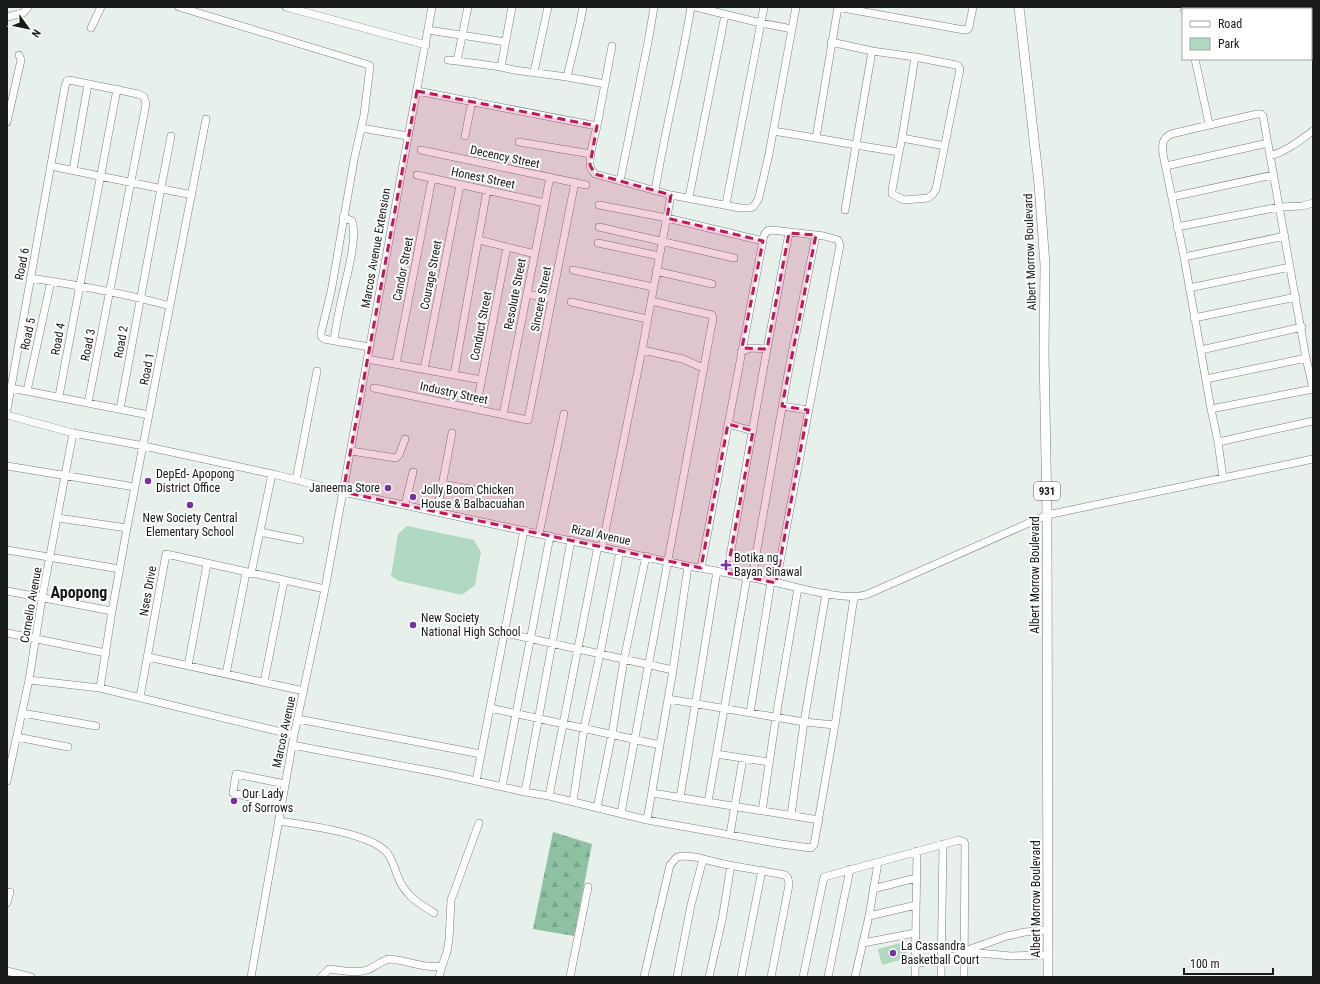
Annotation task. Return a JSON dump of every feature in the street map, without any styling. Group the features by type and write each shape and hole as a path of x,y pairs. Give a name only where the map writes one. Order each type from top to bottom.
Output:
{"main road":[{"name":"Albert Morrow Boulevard","path":"1019,7 1039,184 1045,265 1044,352 1047,516 1048,977"}],"street":[{"path":"7,17 23,13 28,7"},
{"path":"91,28 101,7"},
{"path":"179,7 369,65 371,70 362,128 343,217 331,292 321,333 322,338 369,347"},
{"path":"286,7 426,45"},
{"name":"Marcos Avenue Extension","path":"343,492 432,7"},
{"path":"457,61 468,7"},
{"path":"501,67 512,7"},
{"path":"534,72 548,7"},
{"path":"567,77 583,7"},
{"path":"620,181 654,7"},
{"path":"655,191 661,154 683,54 691,7"},
{"path":"695,7 792,29"},
{"path":"726,204 764,7"},
{"path":"612,46 591,154 591,169 595,174 655,191 750,208 756,204 760,193 796,7"},
{"path":"816,138 838,7 966,30 969,27 973,7"},
{"path":"689,197 725,15"},
{"path":"428,30 506,42"},
{"path":"831,42 872,51 915,57 956,65 960,70 935,191 928,198 904,200 892,194 892,190 915,57"},
{"path":"845,210 872,51"},
{"path":"7,122 21,60 19,55"},
{"path":"448,60 605,84"},
{"path":"1195,60 1209,124"},
{"name":"Road 6","path":"7,410 66,83 70,80 117,89"},
{"path":"72,170 88,84"},
{"name":"Road 4","path":"59,396 117,89"},
{"name":"Road 3","path":"88,403 146,104 144,97 141,95 117,89"},
{"path":"417,91 597,126"},
{"path":"465,136 472,101"},
{"path":"1211,409 1313,389 1306,358 1302,327 1273,175 1264,118 1261,114 1209,124 1171,134 1163,141 1162,146 1184,257 1194,318 1211,409 1218,442 1223,478"},
{"name":"Road 1","path":"100,688 127,528 206,119"},
{"path":"362,128 408,136"},
{"path":"773,131 899,152"},
{"path":"1270,156 1286,150 1313,131"},
{"name":"Road 2","path":"120,409 172,136"},
{"path":"902,138 945,146"},
{"path":"519,142 591,154"},
{"path":"1166,166 1268,143"},
{"name":"Decency Street","path":"421,150 586,185"},
{"path":"51,166 192,195"},
{"path":"1172,197 1273,175"},
{"name":"Honest Street","path":"417,176 545,203"},
{"name":"Resolute Street","path":"503,415 550,177"},
{"name":"Candor Street","path":"396,364 432,179"},
{"name":"Sincere Street","path":"528,420 574,182"},
{"name":"Courage Street","path":"424,370 460,184"},
{"path":"454,375 487,190"},
{"path":"549,796 578,649 642,350 671,194"},
{"path":"1177,227 1279,207 1302,206 1313,203"},
{"path":"599,205 667,218 763,241"},
{"path":"334,340 351,261 354,227 352,221 343,217"},
{"path":"599,227 734,258"},
{"path":"701,568 741,352 765,234 769,230 816,235 836,239 840,241 840,245 773,583 750,713"},
{"path":"727,573 767,349 790,233"},
{"path":"708,802 749,577 816,235"},
{"path":"1184,257 1285,236"},
{"path":"479,240 535,254"},
{"path":"598,243 659,256"},
{"name":"Conduct Street","path":"476,409 507,247"},
{"path":"1189,288 1290,267"},
{"path":"573,270 653,287"},
{"path":"656,271 712,284"},
{"path":"30,278 79,285 170,306"},
{"name":"Road 5","path":"27,391 51,281"},
{"path":"527,294 552,299"},
{"path":"1194,318 1296,297"},
{"path":"621,813 713,320 713,316 651,301"},
{"path":"571,302 647,319"},
{"path":"1200,350 1302,327"},
{"path":"741,352 750,348 767,349"},
{"path":"642,350 683,359 703,368"},
{"path":"1206,379 1306,358"},
{"path":"367,359 482,380"},
{"path":"296,480 317,371"},
{"path":"11,388 59,396 149,415"},
{"name":"Industry Street","path":"374,388 528,420"},
{"path":"782,406 808,410"},
{"path":"539,534 564,414"},
{"path":"7,415 73,433"},
{"path":"1218,442 1313,421"},
{"path":"728,424 753,431"},
{"name":"Rizal Avenue","path":"73,433 144,446 272,474 343,492 688,566 798,588 854,597"},
{"name":"Cornelio Avenue","path":"7,781 29,680 42,598 51,557 73,433"},
{"path":"437,512 452,433"},
{"path":"351,451 396,458 399,455 405,439"},
{"path":"292,745 411,767 549,796 648,820 811,848 814,845 835,725 854,597 868,594 1047,516 1313,459"},
{"path":"7,466 135,486"},
{"path":"405,505 413,472"},
{"path":"226,674 248,573 260,532 272,474"},
{"path":"442,484 474,490"},
{"name":"Marcos Avenue","path":"251,977 292,745 325,589 343,492"},
{"path":"58,518 127,528"},
{"path":"476,781 524,530"},
{"path":"260,532 300,540"},
{"path":"502,787 550,536"},
{"path":"525,792 571,540"},
{"path":"7,550 120,569"},
{"path":"573,802 584,728 620,551"},
{"name":"Nses Drive","path":"140,697 166,554 325,589"},
{"path":"597,808 612,734 624,659 646,556"},
{"path":"188,666 207,564"},
{"path":"648,820 673,670 688,566"},
{"path":"680,798 717,571"},
{"path":"264,682 284,581"},
{"path":"762,812 776,717 798,588"},
{"path":"7,591 112,610"},
{"path":"791,815 804,722 826,593"},
{"path":"504,633 673,670"},
{"path":"7,634 36,638 106,653"},
{"path":"148,657 304,691"},
{"path":"29,680 100,688 294,735"},
{"path":"668,699 804,722 835,725"},
{"path":"490,708 660,745"},
{"path":"22,713 96,726"},
{"path":"298,718 481,754"},
{"path":"17,737 68,747"},
{"path":"716,754 769,762"},
{"path":"730,834 743,758"},
{"path":"281,805 233,793 236,774 285,784"},
{"path":"652,793 818,820"},
{"path":"278,821 338,831 373,843 384,849 389,855 400,881 408,894 434,913"},
{"path":"439,977 447,952 449,940 451,900 479,823"},
{"path":"803,977 824,878 826,876 959,840 966,844 963,954 964,977"},
{"path":"941,977 943,844"},
{"path":"915,977 917,851"},
{"path":"644,977 670,865 677,857 684,856 762,870 785,875 788,878 789,885 771,977"},
{"path":"677,977 703,859"},
{"path":"855,977 869,916 878,863"},
{"path":"709,977 722,920 731,865"},
{"path":"828,977 850,869"},
{"path":"741,977 762,870"},
{"path":"873,889 916,878"},
{"path":"570,977 588,888"},
{"path":"7,903 10,892"},
{"path":"869,916 916,905"},
{"path":"915,964 941,960 963,954 1008,936 1025,932 1047,930"},
{"path":"863,943 916,933"},
{"path":"994,942 996,954"},
{"path":"963,954 979,953 1011,956 1048,955"},
{"path":"321,977 329,969 360,971 372,968 384,960 389,959 434,967 442,966"},
{"path":"7,971 31,977"}],"highlighted area":[{"path":"417,91 597,126 590,165 595,174 671,195 667,218 763,241 742,348 767,349 789,233 816,235 782,406 808,410 776,583 727,573 753,431 728,424 701,568 343,492"}],"green space":[{"path":"407,526 474,540 481,552 475,585 462,595 399,581 391,576 398,534"},
{"path":"553,832 592,844 574,936 533,929"},
{"name":"La Cassandra Basketball Court","path":"904,942 908,958 882,965 878,949"}],"place":[{"name":"DepEd- Apopong District Office","path":"148,481"},
{"name":"Janeema Store","path":"388,488"},
{"name":"Jolly Boom Chicken House & Balbacuahan","path":"413,497"},
{"name":"New Society Central Elementary School","path":"190,505"},
{"name":"Botika ng Bayan Sinawal","path":"726,565"},
{"name":"New Society National High School","path":"413,625"},
{"name":"Our Lady of Sorrows","path":"234,801"},
{"name":"La Cassandra Basketball Court","path":"893,953"}],"district":[{"name":"Apopong","path":"79,592"}]}
